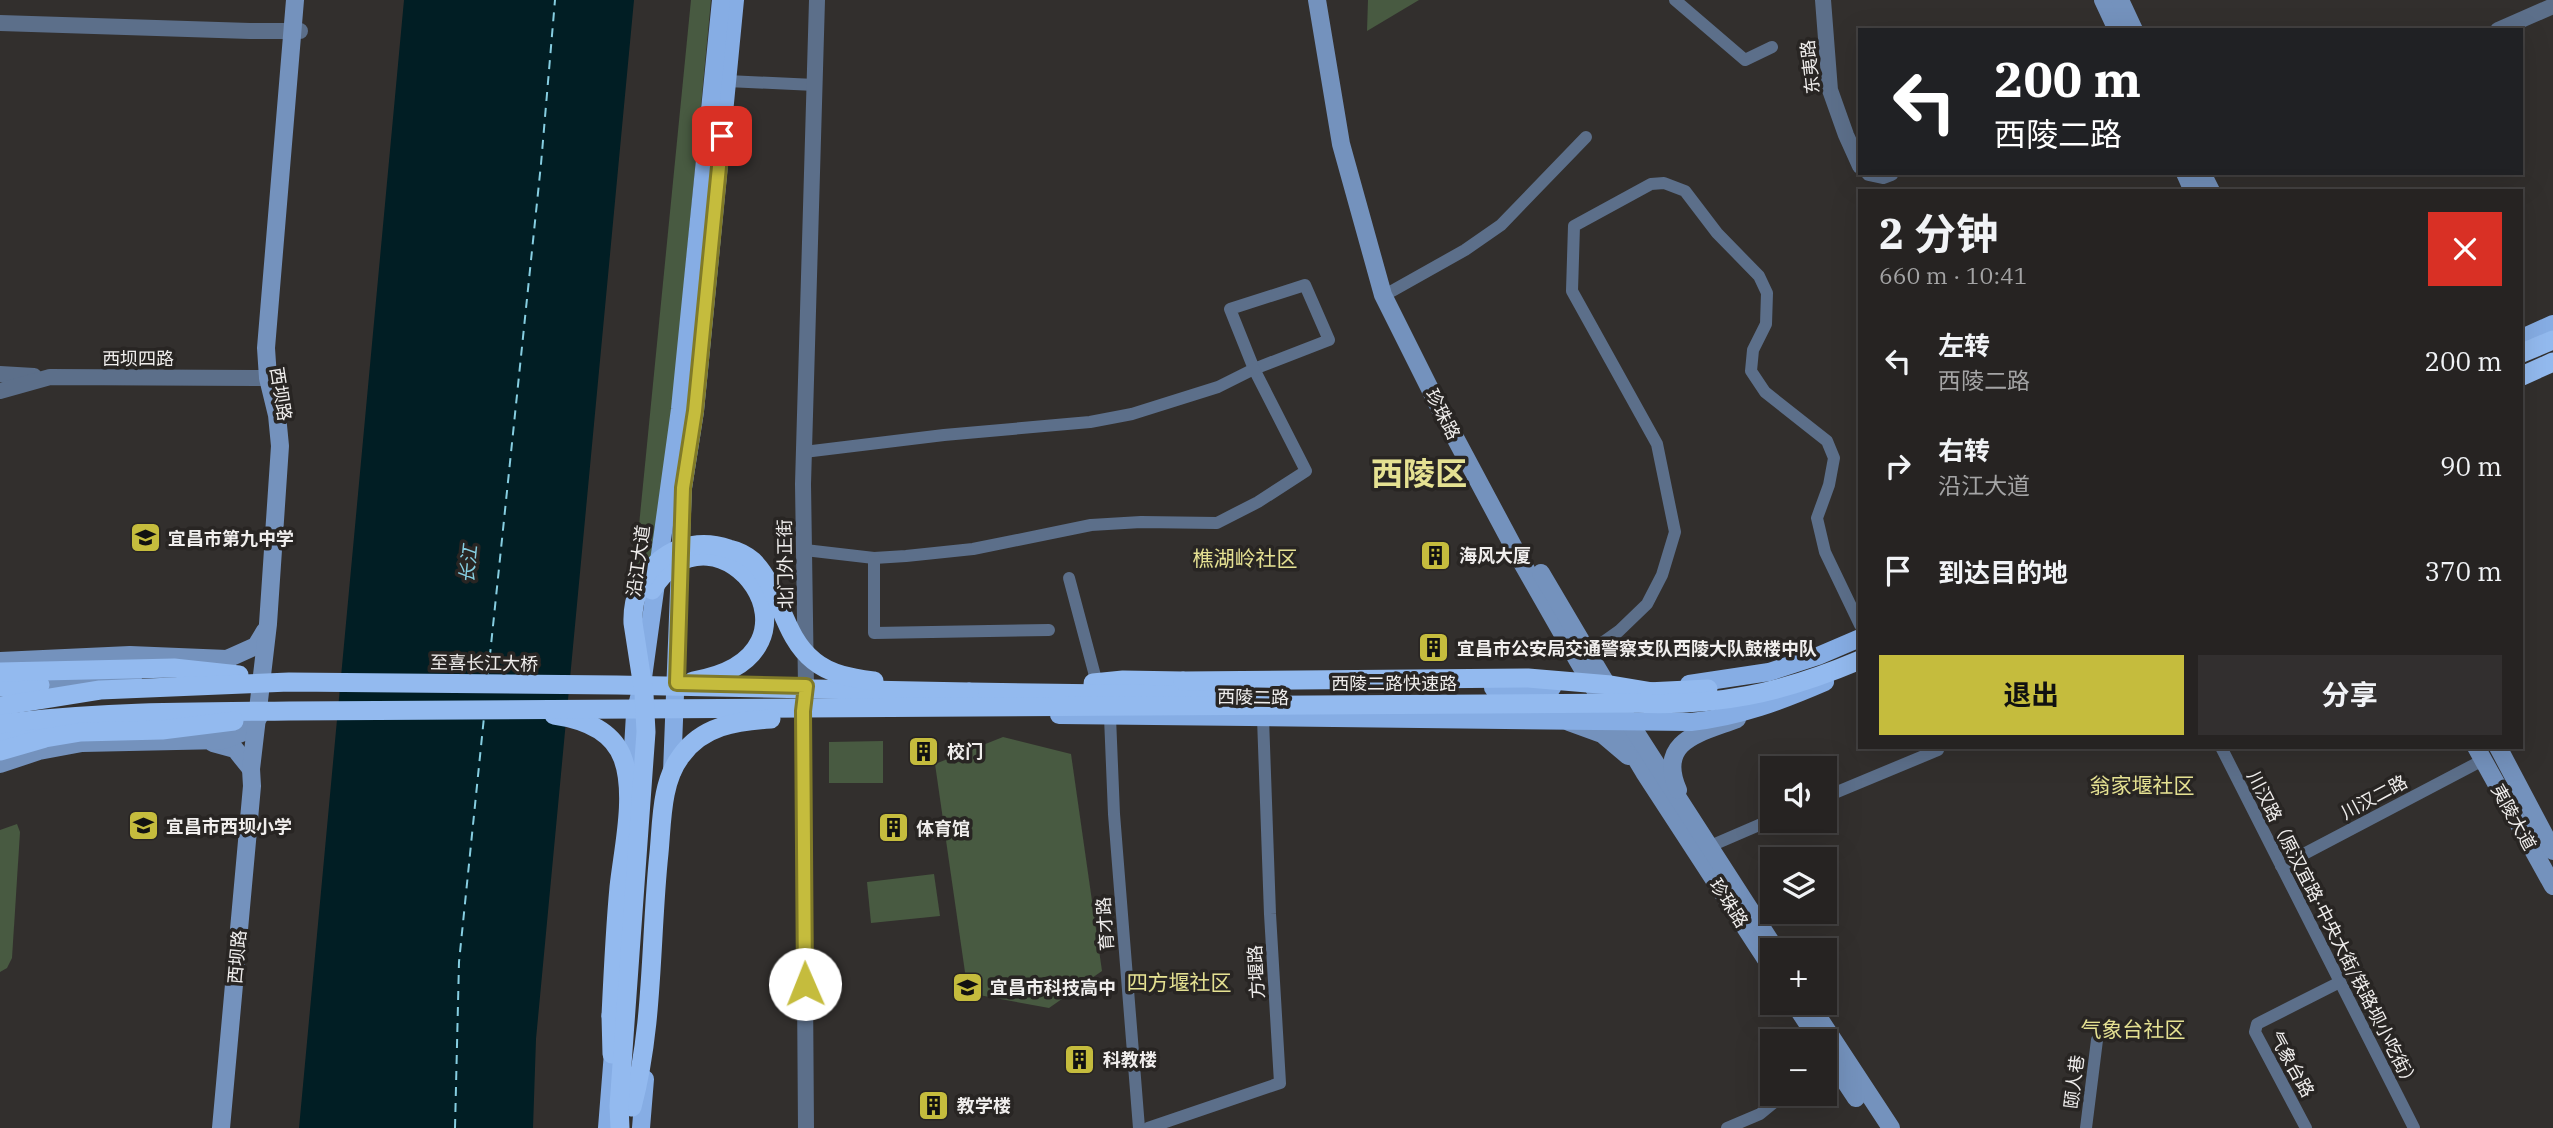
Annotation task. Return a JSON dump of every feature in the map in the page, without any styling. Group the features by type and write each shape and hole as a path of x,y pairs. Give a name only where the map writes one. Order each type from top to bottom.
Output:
{"highway":[{"path":"2523,346 2553,332"},
{"path":"2523,353 2553,340"},
{"path":"2523,366 2553,352"},
{"path":"2523,376 2553,362"},
{"path":"625,1106 646,732 633,611 638,589 651,568 669,554 689,546 710,544 737,551 764,573 803,650 813,661 829,671 854,679 969,692"},
{"path":"625,1106 657,734 656,701 646,628 647,604 660,578 672,568 689,560 712,558 740,568 754,584 763,603 763,633 756,648 746,659 705,679 649,686"},
{"name":"西陵二路快速路","path":"969,692 1397,698 1716,689 1780,678 1858,649"},
{"name":"西陵二路快速路","path":"922,706 1677,705 1760,694 1814,679 1858,661"},
{"path":"0,672 174,668 219,671 289,682"},
{"path":"1067,686 1097,685 1123,680 1528,678 1611,685 1653,692"},
{"name":"至喜长江大桥","path":"0,706 100,690 289,682 969,692"},
{"path":"0,687 40,685"},
{"path":"0,724 114,713 922,706"},
{"path":"620,1128 645,1045 664,807 669,780 681,755 695,740 713,728 742,721 922,706"},
{"path":"526,710 581,719 600,730 623,758 627,780 627,813 611,1016 631,1128"},
{"path":"0,751 45,738 81,732 197,727 289,711"},
{"path":"0,740 60,724"}],"main road":[{"name":"西坝路","path":"267,668 280,446 273,378 266,348 296,31 295,0"},
{"name":"西坝路","path":"296,31 303,0"},
{"name":"沿江大道","path":"607,1128 635,714 649,686 721,0"},
{"path":"641,1128 671,797 683,488 695,411 735,0"},
{"name":"珍珠路","path":"1317,0 1341,144 1383,295 1439,409 1508,537 1622,722 1768,938"},
{"name":"珍珠路","path":"1327,0 1351,142 1374,236 1392,291 1445,400 1588,653 1601,687"},
{"path":"2103,0 2116,28"},
{"path":"2120,0 2133,28"},
{"path":"2523,338 2553,324"},
{"path":"2523,384 2553,370"},
{"name":"西坝路","path":"221,1128 252,778 288,499 285,410 273,378"},
{"path":"227,659 256,646 262,640 268,624"},
{"name":"西陵二路","path":"1097,685 1683,685 1769,672 1818,656 1858,639"},
{"path":"0,661 130,655 227,659 267,668"},
{"path":"40,685 267,668"},
{"name":"西陵二路","path":"635,714 803,711 1691,722 1715,720 1767,707 1858,668"},
{"path":"649,686 677,683 1067,686"},
{"path":"1694,825 1674,781 1672,763 1677,747 1696,735 1767,707"},
{"path":"60,724 116,718 261,713"},
{"path":"0,764 39,751 82,743 224,740 244,732 261,713"},
{"path":"1569,722 1602,734 1644,772"},
{"name":"珍珠路","path":"1622,722 1644,772 1760,950"},
{"path":"206,742 225,745 235,750 252,778"},
{"name":"夷陵大道","path":"2499,749 2553,851"},
{"name":"夷陵大道","path":"2479,754 2553,886"},
{"path":"1817,1015 1891,1128"},
{"path":"1837,1072 1877,1128"}],"street":[{"name":"北门外正街","path":"806,1128 804,452 817,0"},
{"path":"1675,0 1745,60 1772,47"},
{"name":"东夷路","path":"1823,0 1830,90 1858,162"},
{"path":"2503,28 2553,6"},
{"path":"0,23 296,31"},
{"path":"727,81 815,85"},
{"path":"1392,291 1465,250 1502,225 1586,137"},
{"path":"1588,653 1619,631 1647,604 1662,575 1675,532 1657,444 1572,291 1574,226 1651,184 1664,183 1685,191 1717,233 1759,276 1767,293 1766,324 1753,350 1751,372 1765,393 1827,441 1834,458 1829,485 1817,518 1825,552 1858,621"},
{"path":"804,452 944,435 1090,422 1132,414 1218,387 1254,369 1329,340 1305,285 1230,309 1254,369 1306,471 1258,502 1217,523 1141,522 1091,525 973,549 874,558 805,550"},
{"path":"0,374 50,377"},
{"name":"西坝四路","path":"0,391 50,377 273,378"},
{"path":"874,558 874,633 1049,630"},
{"path":"1069,578 1097,685"},
{"name":"育才路","path":"1111,716 1114,814 1139,1128"},
{"name":"方堰路","path":"1148,1128 1280,1083 1270,914 1264,718"},
{"path":"1837,792 1937,749"},
{"name":"川汉路（原汉宜路·中央大街/铁路坝小吃街）","path":"2222,749 2414,1128"},
{"name":"川汉二路","path":"2281,866 2479,754"},
{"path":"1708,847 1760,825"},
{"name":"气象台路","path":"2306,1128 2255,1032 2257,1024 2340,982"},
{"name":"颐人巷","path":"2086,1128 2097,1040"},
{"path":"1727,1128 1760,1114 1770,1106"}],"green space":[{"path":"691,0 711,0 659,550 634,576"},
{"path":"1368,0 1419,0 1367,31"},
{"path":"1003,737 1071,754 1102,971 1049,1008 968,993 935,764"},
{"path":"883,741 883,783 829,783 829,742"},
{"path":"17,824 20,832 12,958 7,968 0,972 0,830"},
{"path":"934,874 940,916 871,923 867,882"}],"water":[{"name":"长江","path":"404,0 634,0 536,1039 533,1128 299,1128"}],"ferry route":[{"path":"488,674 541,164 555,0"},
{"path":"455,1128 459,962 484,717"}],"place":[{"name":"宜昌市第九中学","path":"145,538"},
{"name":"海风大厦","path":"1436,555"},
{"name":"宜昌市公安局交通警察支队西陵大队鼓楼中队","path":"1434,648"},
{"name":"校门","path":"924,751"},
{"name":"宜昌市西坝小学","path":"143,826"},
{"name":"体育馆","path":"893,828"},
{"name":"宜昌市科技高中","path":"967,987"},
{"name":"科教楼","path":"1080,1059"},
{"name":"教学楼","path":"934,1105"}],"district":[{"name":"西陵区","path":"1419,473"},
{"name":"樵湖岭社区","path":"1245,558"},
{"name":"翁家堰社区","path":"2142,785"},
{"name":"四方堰社区","path":"1179,982"},
{"name":"气象台社区","path":"2133,1029"}],"route":[{"path":"722,136 695,411 683,488 677,683 806,686 803,711 805,984"}]}
